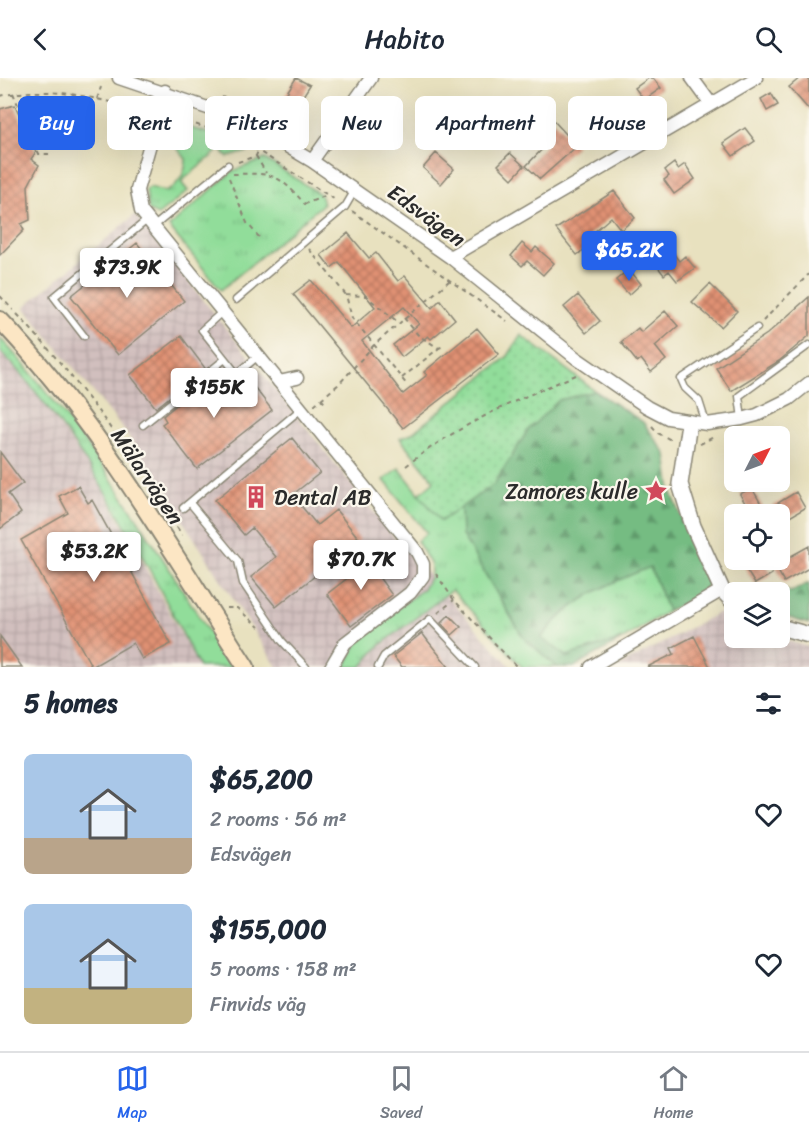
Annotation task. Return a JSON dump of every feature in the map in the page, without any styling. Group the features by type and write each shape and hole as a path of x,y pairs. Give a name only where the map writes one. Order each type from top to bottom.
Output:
{"main road":[{"name":"Mälarvägen","path":"0,320 22,343 81,416 144,508 246,667"}],"street":[{"path":"312,161 371,78"},
{"path":"692,78 711,104"},
{"name":"Edsvägen","path":"126,79 243,120 312,161 450,257 609,382 668,418 707,424 742,419 758,415 789,399 809,383"},
{"path":"450,257 752,79"},
{"path":"163,96 165,91"},
{"path":"148,150 137,190 141,211 417,552 423,564 423,576 410,593 345,643 331,667"},
{"path":"279,381 297,378"},
{"path":"591,667 722,590 693,525 680,484 689,423"},
{"path":"790,630 809,635"}],"lane":[{"path":"84,336 54,297 228,165"},
{"path":"236,300 345,207 355,190"},
{"path":"222,312 202,330 237,374 258,356"},
{"path":"707,424 699,401 681,379 757,328"},
{"path":"742,419 739,396 809,345"},
{"path":"143,425 225,359"},
{"path":"183,508 302,411"},
{"path":"190,503 238,561 243,583 282,641 306,667"},
{"path":"378,667 384,656 430,620 475,667"}],"path":[{"path":"97,99 101,87"},
{"path":"0,96 31,90 107,101"},
{"path":"13,93 39,154 49,154"},
{"path":"228,165 256,156 259,150 512,324"},
{"path":"256,156 266,173"},
{"path":"259,237 247,223 228,174 266,173 276,176 305,204 327,195"},
{"path":"304,242 346,296 352,318 408,386"},
{"path":"757,328 809,274"},
{"path":"302,411 339,384 374,345 449,281"},
{"path":"346,296 366,296 399,322"},
{"path":"404,318 419,336 439,348"},
{"path":"402,378 445,345"},
{"path":"406,466 451,434 488,413 579,374"},
{"path":"321,399 325,404"},
{"path":"647,419 658,433 669,440 702,444"},
{"path":"423,564 440,577 454,600 517,667"},
{"path":"430,620 454,600"},
{"path":"227,608 237,608 261,628 282,641"}],"shaded area":[{"path":"135,215 395,538 511,667 277,667 125,431 24,307"},
{"path":"0,351 27,379 97,478 199,667 0,667"},
{"path":"718,613 724,616 724,648 790,648 790,642 809,647 809,667 617,667"}],"green space":[{"path":"193,129 205,132 205,150 219,150 181,182 188,191 158,215 149,211 146,190 150,187 166,192 175,186 185,169 186,159 178,150 193,150"},
{"path":"221,150 247,152 228,157"},
{"path":"265,159 320,194 323,204 221,290 169,227 233,171"},
{"path":"521,335 595,391 559,400 528,430 494,484 441,521 419,494 434,481 400,438 411,434 508,356"},
{"path":"0,338 65,415 95,455 231,667 199,667 158,585 111,501 58,422 0,351"},
{"path":"595,391 643,422 666,454 671,491 709,583 701,594 668,611 650,567 590,595 564,613 541,638 567,656 623,639 574,667 557,667 523,637 462,535 461,507 494,484 528,430 559,400"},
{"path":"399,468 441,521 461,507 462,535 523,637 557,667 522,667 452,590 379,646 361,667 345,667 361,637 423,589 431,577 431,565 417,541 427,533 384,480"},
{"path":"650,567 668,611 623,639 567,656 541,638 565,613 590,594"},
{"path":"809,583 809,624 790,618 791,592"}],"building":[{"path":"296,78 310,85 303,96 285,96"},
{"path":"649,78 653,78 661,88 650,96 641,96 635,88"},
{"path":"800,78 809,78 809,110 789,87"},
{"path":"771,93 778,105 767,111 761,99"},
{"path":"15,105 18,112 18,150 35,150 31,159 39,165 28,186 30,220 21,224 24,230 0,255 0,109"},
{"path":"556,123 568,136 568,150 573,150 540,179 526,166 541,150 556,150"},
{"path":"745,128 755,141 733,156 723,143"},
{"path":"436,153 454,169 441,184 423,168"},
{"path":"510,153 524,166 512,179 498,165"},
{"path":"674,163 678,169 685,164 695,179 674,194 664,180 669,176 665,170"},
{"path":"614,191 635,218 621,230 611,217 587,238 592,244 577,255 556,229"},
{"path":"348,233 369,258 376,253 398,281 405,276 432,308 440,300 455,319 431,339 428,336 402,357 393,345 419,324 404,307 362,341 403,394 427,375 424,372 477,328 499,354 403,428 293,294 311,280 351,328 375,307 339,262 331,268 321,255"},
{"path":"660,236 679,261 685,256 695,268 677,281 669,271 664,275 644,249"},
{"path":"137,243 184,301 118,355 71,296"},
{"path":"522,243 532,252 536,247 554,263 543,275 527,261 522,266 511,256"},
{"path":"629,269 641,284 629,295 616,280"},
{"path":"710,284 737,311 721,327 692,302"},
{"path":"578,295 600,321 586,333 564,307"},
{"path":"809,297 809,336 779,361 731,391 716,368 767,334"},
{"path":"665,311 678,326 655,346 666,360 651,372 641,359 637,362 621,342 638,328 641,332"},
{"path":"181,336 205,368 156,408 130,375"},
{"path":"212,376 227,395 248,379 272,410 197,469 162,424 166,421 163,416"},
{"name":"Dental AB","path":"292,438 320,473 292,495 317,525 336,510 360,540 276,607 251,577 276,557 252,528 244,535 215,500"},
{"path":"0,452 23,483 8,494 21,513 0,529"},
{"path":"78,486 88,503 92,500 171,644 142,659 133,643 92,667 21,540 68,513 59,496"},
{"path":"754,492 761,504 746,504 740,494"},
{"path":"796,492 805,508 790,517 790,504 776,504"},
{"path":"809,546 809,568 784,582 778,570 790,570 790,557"},
{"path":"379,554 389,567 378,576 392,595 351,626 327,594"},
{"path":"746,570 770,570 772,574 758,582 754,582"},
{"path":"449,615 461,627 452,635 441,623"},
{"path":"422,633 449,667 402,667 393,656"},
{"path":"0,636 22,667 0,667"},
{"path":"694,636 710,667 647,667 674,654 671,648"}],"place":[{"name":"Zamores kulle","path":"656,491"},
{"name":"Dental AB","path":"256,497"}]}
